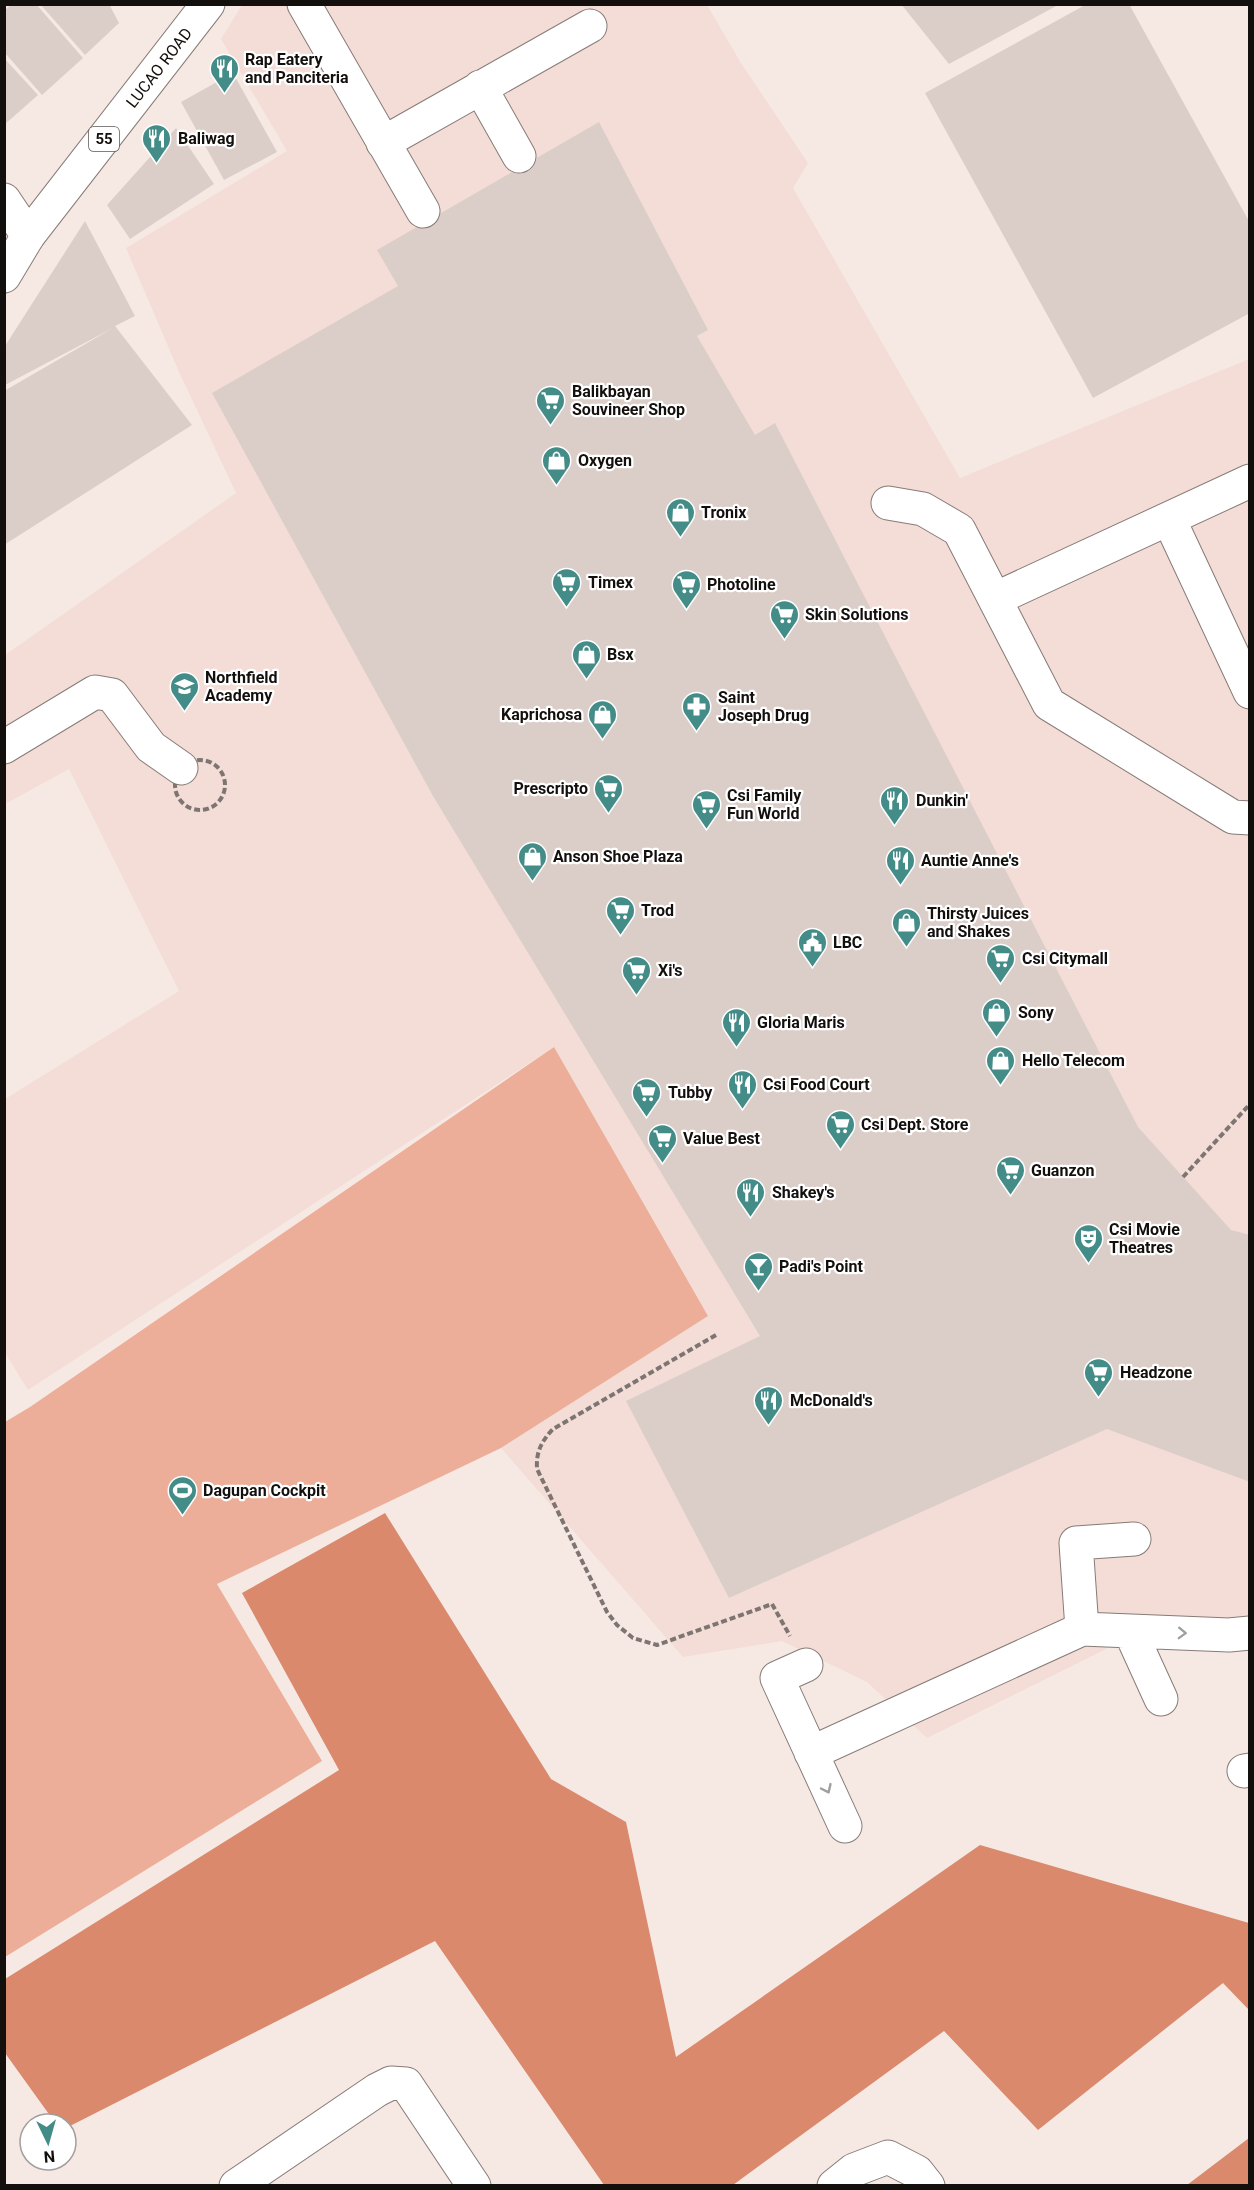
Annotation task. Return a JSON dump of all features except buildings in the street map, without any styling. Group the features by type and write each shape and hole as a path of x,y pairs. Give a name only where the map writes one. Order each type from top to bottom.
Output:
{"main road":[{"name":"LUCAO ROAD","path":"4,276 28,236 208,4"},
{"path":"304,4 423,211"},
{"path":"383,143 590,26"},
{"path":"480,87 519,156"},
{"path":"4,200 28,236"},
{"path":"995,599 1250,481"},
{"path":"888,503 923,509 959,530 1049,704 1233,817 1250,818"},
{"path":"1169,519 1250,692"},
{"path":"4,747 95,692 103,692 112,695 151,747 181,768"},
{"path":"1082,1629 1076,1543 1134,1539"},
{"path":"811,1752 1082,1629 1130,1631 1243,1642"},
{"path":"1130,1631 1161,1699"},
{"path":"806,1665 777,1678 845,1826"},
{"path":"236,2186 377,2090 392,2083 406,2084 474,2186"},
{"path":"834,2186 854,2170 888,2157 917,2172 928,2186"}],"path":[{"path":"1183,1177 1250,1104"},
{"path":"716,1335 553,1429 541,1442 537,1469 607,1612 617,1625 633,1638 657,1645 772,1604 806,1665"}],"shaded area":[{"path":"242,5 707,5 741,63 808,163 793,188 960,478 1249,359 1249,1647 1110,1647 927,1738 867,1682 782,1641 683,1657 501,1448 708,1316 554,1047 28,1390 5,1353 5,1099 179,991 69,769 5,804 5,655 236,493 179,372 126,248 287,151 221,39"},
{"name":"Dagupan Cockpit","path":"554,1047 708,1316 501,1448 217,1584 322,1761 5,1957 5,1422"},
{"path":"385,1513 551,1779 626,1822 676,2057 980,1845 1249,1923 1249,2010 1223,1983 1038,2130 944,2031 733,2185 604,2185 435,1941 78,2122 78,2112 47,2112 5,2053 5,1979 339,1770 242,1593"},
{"path":"1249,2138 1249,2185 1187,2185"}],"place":[{"name":"Rap Eatery and Panciteria","path":"224,94"},
{"name":"Baliwag","path":"157,164"},
{"name":"Balikbayan Souvineer Shop","path":"551,426"},
{"name":"Oxygen","path":"557,486"},
{"name":"Tronix","path":"680,538"},
{"name":"Timex","path":"567,608"},
{"name":"Photoline","path":"686,610"},
{"name":"Skin Solutions","path":"784,640"},
{"name":"Bsx","path":"586,680"},
{"name":"Northfield Academy","path":"184,712"},
{"name":"Saint Joseph Drug","path":"697,732"},
{"name":"Kaprichosa","path":"603,740"},
{"name":"Prescripto","path":"609,814"},
{"name":"Dunkin'","path":"895,826"},
{"name":"Csi Family Fun World","path":"706,830"},
{"name":"Anson Shoe Plaza","path":"532,882"},
{"name":"Auntie Anne's","path":"900,886"},
{"name":"Trod","path":"620,936"},
{"name":"Thirsty Juices and Shakes","path":"906,948"},
{"name":"LBC","path":"812,968"},
{"name":"Csi Citymall","path":"1001,984"},
{"name":"Xi's","path":"637,996"},
{"name":"Sony","path":"997,1038"},
{"name":"Gloria Maris","path":"736,1048"},
{"name":"Hello Telecom","path":"1001,1086"},
{"name":"Csi Food Court","path":"742,1110"},
{"name":"Tubby","path":"647,1118"},
{"name":"Csi Dept. Store","path":"840,1150"},
{"name":"Value Best","path":"662,1164"},
{"name":"Guanzon","path":"1010,1196"},
{"name":"Shakey's","path":"751,1218"},
{"name":"Csi Movie Theatres","path":"1088,1264"},
{"name":"Padi's Point","path":"758,1292"},
{"name":"Headzone","path":"1099,1398"},
{"name":"McDonald's","path":"769,1426"},
{"name":"Dagupan Cockpit","path":"182,1516"}]}
